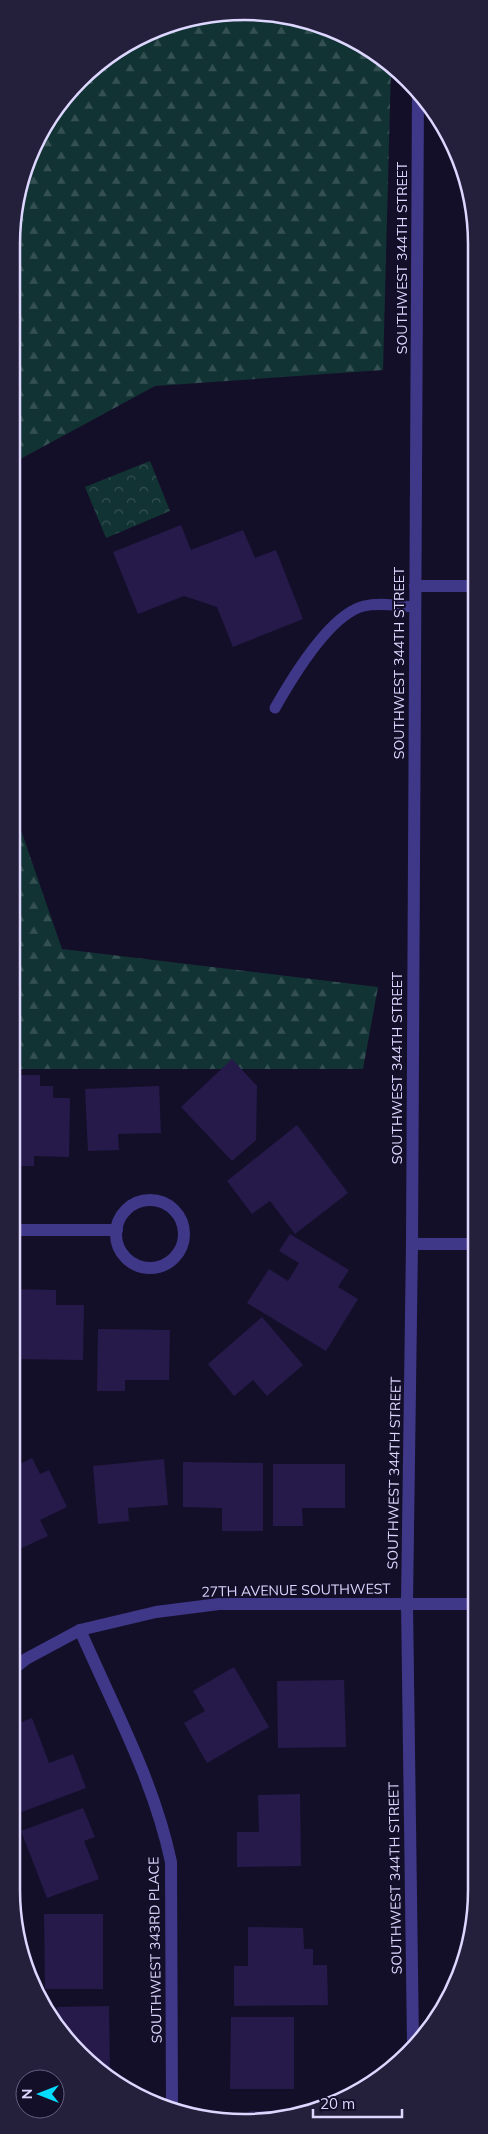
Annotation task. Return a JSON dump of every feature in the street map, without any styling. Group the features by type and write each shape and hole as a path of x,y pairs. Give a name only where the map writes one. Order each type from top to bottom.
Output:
{"street":[{"name":"SOUTHWEST 344TH STREET","path":"413,2037 407,1604 412,1244 418,103"},
{"path":"415,586 468,586"},
{"path":"146,1200 156,1201 167,1204 176,1212 185,1232 184,1243 171,1262 161,1267 150,1269 129,1261 121,1252 117,1242 117,1230 120,1220 135,1204 146,1200"},
{"path":"20,1230 117,1230"},
{"path":"412,1244 468,1244"},
{"name":"27TH AVENUE SOUTHWEST","path":"20,1664 80,1630 156,1612 219,1604 468,1604"},
{"name":"SOUTHWEST 343RD PLACE","path":"80,1630 146,1780 164,1828 171,1862 172,2102"}],"lane":[{"path":"275,708 314,648 342,617 362,606 414,607"}],"green space":[{"path":"229,20 259,20 288,24 330,37 356,50 391,75 383,370 155,386 20,459 20,229 24,200 32,172 50,132 76,96 108,66 132,50 158,37 200,24"},
{"path":"150,461 170,511 106,538 85,487"},
{"path":"20,827 62,949 378,987 363,1069 20,1069"}],"building":[{"path":"181,525 191,550 243,530 255,558 276,550 303,619 233,647 217,607 184,596 138,614 113,552"},
{"path":"232,1059 257,1086 256,1140 232,1161 181,1107"},
{"path":"20,1075 40,1075 40,1086 53,1086 53,1098 70,1098 69,1157 34,1156 34,1166 20,1166"},
{"path":"159,1086 161,1133 118,1134 119,1150 88,1151 85,1089"},
{"path":"297,1125 348,1193 295,1234 270,1201 252,1214 227,1181"},
{"path":"290,1234 349,1270 338,1287 358,1299 326,1351 247,1303 269,1269 288,1281 299,1263 279,1251"},
{"path":"20,1289 56,1290 56,1305 84,1305 83,1360 20,1359"},
{"path":"262,1317 303,1365 267,1396 253,1380 234,1396 208,1364"},
{"path":"98,1329 170,1330 169,1380 125,1380 125,1391 97,1391"},
{"path":"32,1458 40,1474 49,1470 67,1507 40,1520 48,1536 20,1549 20,1464"},
{"path":"164,1459 168,1505 128,1508 129,1521 98,1524 93,1466"},
{"path":"183,1462 263,1463 263,1531 222,1531 222,1508 183,1507"},
{"path":"273,1464 345,1464 345,1508 302,1508 303,1526 273,1526"},
{"path":"234,1667 269,1727 207,1763 184,1723 205,1711 193,1691"},
{"path":"344,1680 346,1747 278,1748 277,1681"},
{"path":"32,1718 49,1763 73,1754 86,1788 20,1813 20,1723"},
{"path":"300,1794 301,1866 237,1867 237,1832 259,1832 258,1795"},
{"path":"83,1808 95,1837 84,1841 99,1879 47,1898 21,1831"},
{"path":"44,1914 103,1914 103,1989 45,1989"},
{"path":"248,1927 303,1928 304,1949 313,1949 313,1965 327,1965 328,2005 234,2006 234,1966 248,1966"},
{"path":"109,2006 110,2069 76,2038 57,2012 57,2007"},
{"path":"231,2017 294,2017 294,2089 230,2089"},
{"path":"249,2111 280,2111 259,2114 249,2114"}]}
